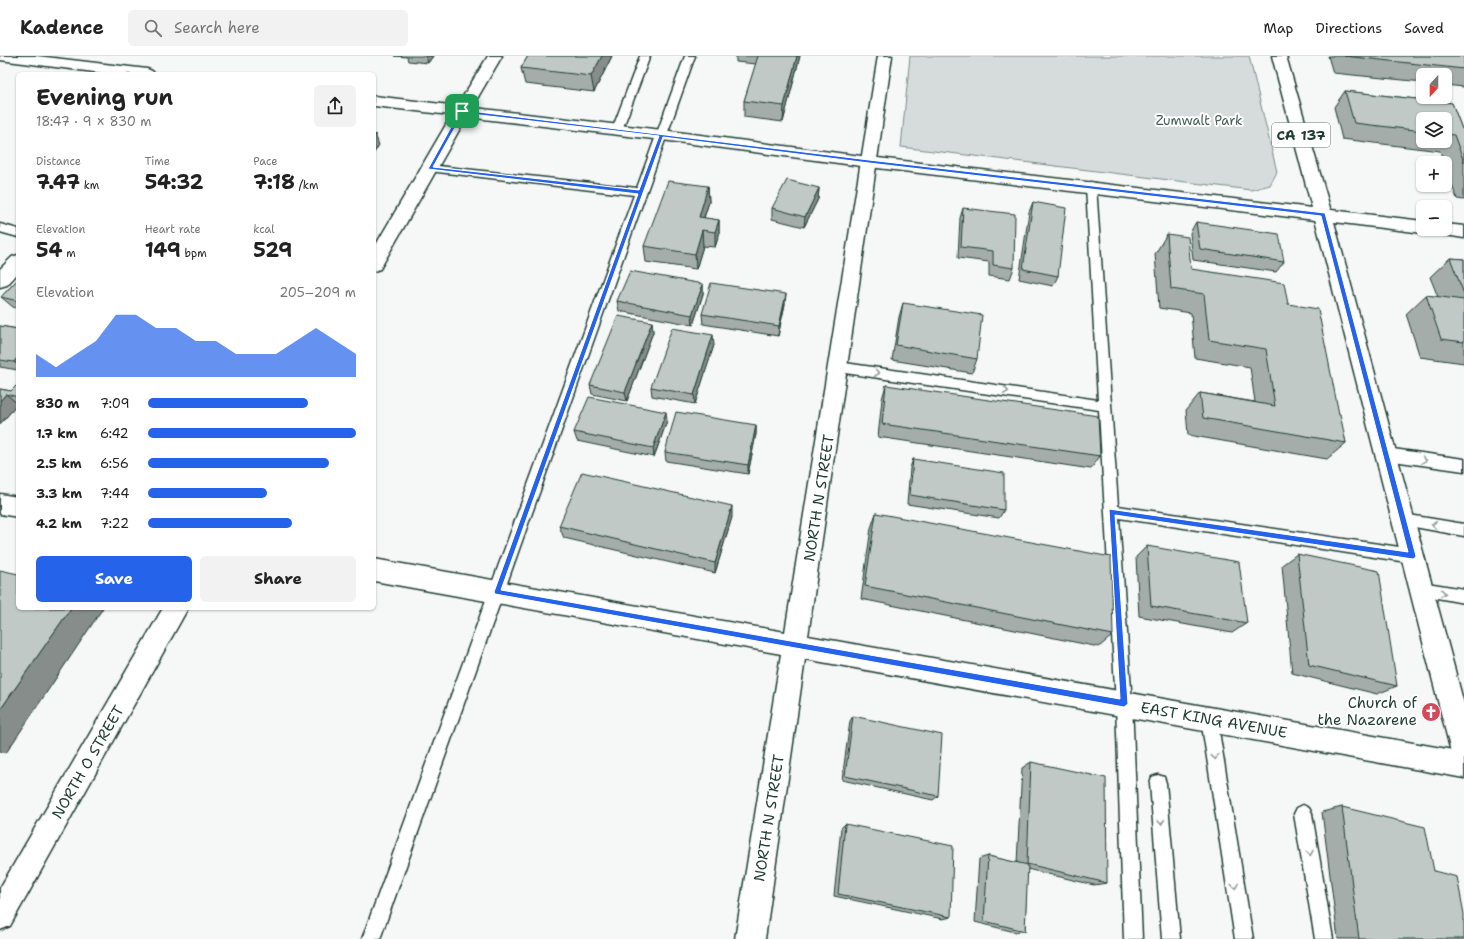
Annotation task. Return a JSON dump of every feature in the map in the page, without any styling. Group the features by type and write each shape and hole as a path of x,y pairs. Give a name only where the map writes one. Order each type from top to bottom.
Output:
{"street":[{"path":"0,56 132,72"},
{"path":"376,261 494,56"},
{"name":"NORTH N STREET","path":"750,939 886,56"},
{"name":"CA 137","path":"1279,56 1323,215"},
{"path":"376,101 662,135 869,162 1091,186 1416,226"},
{"path":"1323,215 1464,752"},
{"path":"1452,231 1464,232"},
{"path":"0,280 16,264"},
{"path":"0,504 16,507"},
{"name":"EAST KING AVENUE","path":"376,570 1464,765"},
{"name":"NORTH O STREET","path":"0,916 175,610"}],"lane":[{"path":"617,130 645,56"},
{"path":"371,939 690,56"},
{"path":"429,168 641,192"},
{"path":"1091,186 1124,704 1133,939"},
{"path":"0,228 16,232"},
{"path":"838,367 1105,406"},
{"path":"1386,454 1464,465"},
{"path":"1112,512 1413,556"},
{"path":"1403,520 1464,530"},
{"path":"1421,589 1464,596"},
{"path":"1209,719 1244,939"},
{"path":"1158,783 1171,939"},
{"path":"1303,814 1324,939"}],"green space":[{"name":"Zumwalt Park","path":"910,56 1249,56 1277,172 1270,185 1251,190 901,147"}],"building":[{"path":"528,56 602,56 591,76 521,68"},
{"path":"758,56 797,56 784,106 744,101"},
{"path":"1344,56 1464,56 1464,69"},
{"path":"1345,91 1416,99 1416,104 1452,103 1462,129 1464,129 1464,162 1454,135 1452,135 1452,112 1416,112 1416,130 1354,123"},
{"path":"787,180 819,188 805,217 772,208"},
{"path":"668,181 708,186 699,217 719,220 715,232 702,230 695,254 644,246"},
{"path":"1033,202 1066,208 1058,276 1023,269"},
{"path":"963,208 1015,214 1014,268 993,265 993,251 961,247"},
{"path":"1196,222 1279,234 1284,262 1200,249"},
{"path":"1167,234 1188,237 1191,269 1284,283 1288,304 1318,309 1346,443 1203,418 1200,393 1275,406 1266,349 1209,340 1204,294 1171,289"},
{"path":"1450,258 1464,259 1464,294"},
{"path":"630,271 703,284 692,315 617,301"},
{"path":"16,281 16,301 1,297"},
{"path":"711,283 786,294 779,326 702,314"},
{"path":"1426,295 1464,300 1464,342 1441,339"},
{"path":"903,303 982,315 977,359 896,345"},
{"path":"618,316 652,322 625,392 590,385"},
{"path":"0,326 16,329 16,360 14,362 0,360"},
{"path":"672,328 713,335 694,395 651,387"},
{"path":"886,385 1098,416 1100,456 882,424"},
{"path":"16,386 16,396 6,394 0,401 0,389 11,391"},
{"path":"589,397 666,412 653,448 574,432"},
{"path":"676,412 756,425 748,465 665,452"},
{"path":"913,459 1004,473 1004,510 910,495"},
{"path":"582,472 732,506 715,563 559,526"},
{"path":"876,513 1111,557 1113,635 865,586"},
{"path":"1147,546 1239,562 1247,623 1151,606"},
{"path":"1297,554 1379,571 1397,686 1309,665"},
{"path":"0,570 16,574 16,610 70,610 0,710"},
{"path":"853,716 942,735 938,796 845,776"},
{"path":"1031,762 1106,778 1107,883 1027,864"},
{"path":"1342,807 1425,827 1434,871 1457,877 1464,914 1464,939 1359,939"},
{"path":"845,824 953,846 951,917 838,894"},
{"path":"988,856 1028,865 1025,931 984,921"}],"place":[{"name":"Church of the Nazarene","path":"1431,712"}],"route":[{"path":"462,111 429,168 641,192 662,135 869,162 1091,186 1323,215 1413,556 1112,512 1124,704 736,636 497,592 662,135 462,111"}]}
